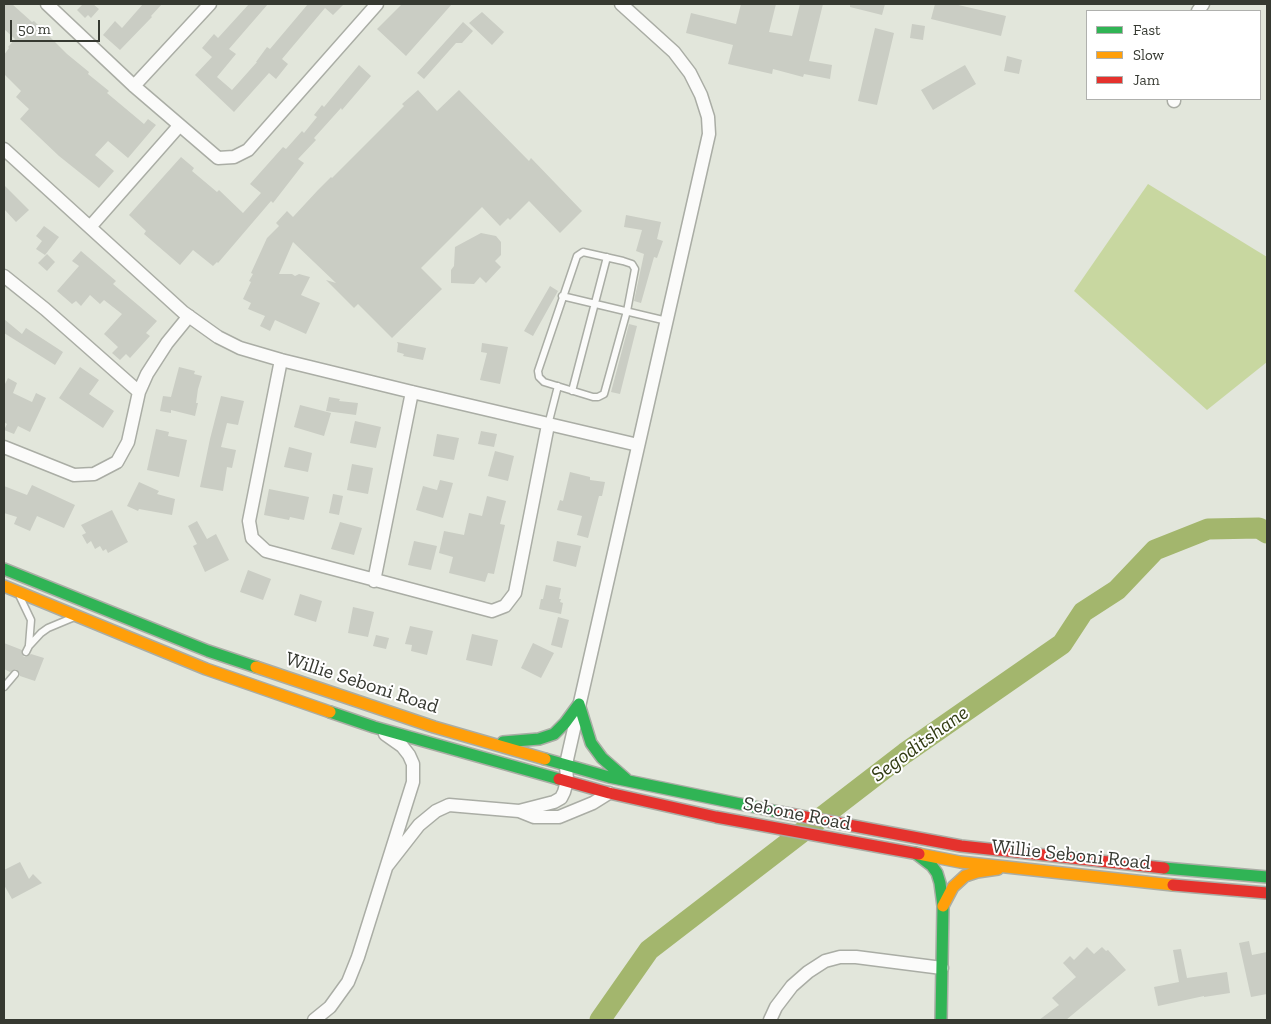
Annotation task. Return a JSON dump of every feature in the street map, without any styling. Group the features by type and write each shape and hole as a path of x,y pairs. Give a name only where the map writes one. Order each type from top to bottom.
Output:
{"main road":[{"name":"Willie Seboni Road","path":"4,569 208,652 434,727 629,781 719,801"},
{"name":"Willie Seboni Road","path":"4,586 206,669 374,727 609,793 716,817"},
{"path":"489,743 539,739 554,734 566,723 580,704"},
{"path":"580,704 591,743 596,751 629,781"},
{"name":"Sebone Road","path":"719,801 874,830"},
{"name":"Sebone Road","path":"716,817 872,847"},
{"name":"Willie Seboni Road","path":"874,830 961,846 1206,874 1267,877"},
{"name":"Willie Seboni Road","path":"872,847 1008,868 1205,889 1267,893"},
{"path":"915,853 927,860 937,873 942,906 941,1020"},
{"path":"942,906 953,887 965,876 978,872 1008,868"}],"street":[{"path":"46,4 134,86 218,158 234,157 248,150 377,4"},
{"path":"134,86 210,4"},
{"path":"386,866 418,825 436,811 449,805 518,810 554,802 561,798 567,781 566,764 709,134 708,117 701,95 690,73 674,52 621,4"},
{"path":"90,227 179,126"},
{"path":"4,149 188,316 218,337 240,348 412,392 638,445"},
{"path":"4,276 46,309 139,392"},
{"path":"4,447 74,475 94,474 117,462 128,442 139,392 147,374 188,316"},
{"path":"281,360 248,521 252,538 266,551 492,611 505,606 515,593 548,425"},
{"path":"374,581 412,392"},
{"path":"314,1020 330,1007 348,982 358,957 413,782 413,764 409,755 402,746 374,727"},
{"path":"518,810 534,817 559,817 593,803 609,793"},
{"path":"770,1020 776,1007 792,986 825,961 840,957 856,957 942,968"}],"lane":[{"path":"583,252 607,257 632,264 635,269 627,311 604,394 593,397 544,382 539,377 538,371 577,256 583,252"},
{"path":"572,391 607,257"},
{"path":"562,296 667,321"},
{"path":"548,425 558,386"},
{"path":"18,592 31,620 28,649 37,636 48,628 76,616"},
{"path":"4,687 15,674"}],"green space":[{"path":"1148,184 1267,257 1267,362 1207,410 1074,291"}],"building":[{"path":"4,4 12,4 32,22 34,21 67,54 89,72 88,74 109,91 107,93 144,124 148,119 156,125 128,158 108,141 95,155 114,171 99,188 59,156 20,119 29,109 16,97 21,91 4,74 4,55 15,39 4,29"},
{"path":"83,4 93,4 99,9 91,18 88,15 85,18 77,10"},
{"path":"143,4 162,4 120,50 103,35 115,21 122,28"},
{"path":"249,4 268,4 229,49 236,54 217,77 232,90 257,62 267,47 270,49 308,4 344,4 333,15 325,8 282,59 288,64 276,79 269,73 234,112 195,75 212,57 202,48 214,34 218,38"},
{"path":"402,4 452,4 406,56 377,29"},
{"path":"741,4 776,4 769,32 792,36 800,4 823,4 809,61 832,65 830,79 804,74 803,77 773,69 772,74 728,64 733,45 686,33 691,13 736,24"},
{"path":"850,4 885,4 882,15 850,7"},
{"path":"935,4 954,4 1006,16 1001,36 931,19"},
{"path":"482,12 504,32 492,45 469,23"},
{"path":"463,22 473,31 462,43 456,43 424,79 417,73"},
{"path":"912,24 925,26 923,40 910,38"},
{"path":"875,28 894,33 877,105 858,101"},
{"path":"1007,56 1022,60 1019,74 1004,71"},
{"path":"359,65 371,76 342,110 341,108 314,138 316,140 298,159 304,163 273,203 271,201 218,263 213,266 193,250 180,265 144,234 146,231 129,215 181,157 194,168 192,171 217,192 219,190 243,213 261,193 250,184 283,147 286,149 302,131 304,133 317,117 314,115 322,105 324,107"},
{"path":"965,65 976,84 933,110 921,90"},
{"path":"418,90 437,111 459,90 529,161 531,158 582,211 560,233 529,201 510,220 508,218 500,226 482,207 421,268 442,289 392,338 358,304 354,308 326,280 336,283 293,242 279,274 292,274 295,276 299,274 310,277 301,295 320,303 306,334 275,320 270,331 260,326 265,316 248,309 251,303 243,299 251,282 249,281 253,274 251,273 267,238 279,226 276,223 287,211 293,217 404,106 402,104"},
{"path":"4,185 29,210 16,222 4,209"},
{"path":"626,215 661,222 657,239 663,241 657,258 654,257 641,303 634,301 644,254 636,251 642,230 624,227"},
{"path":"44,226 59,237 45,255 36,249 42,241 36,236"},
{"path":"481,233 496,236 501,242 501,255 495,261 501,267 486,283 480,277 474,284 451,283 455,247"},
{"path":"81,251 116,281 113,284 157,321 146,333 150,336 130,358 126,354 120,360 112,353 118,347 104,334 122,314 104,300 100,304 90,295 81,306 76,301 72,304 57,291 79,266 72,261"},
{"path":"47,254 55,262 47,271 38,263"},
{"path":"550,286 558,291 533,336 524,331"},
{"path":"4,319 22,334 26,328 63,352 55,365 4,333"},
{"path":"629,324 637,326 620,394 611,392"},
{"path":"397,342 426,348 423,360 403,356 404,354 397,352"},
{"path":"482,343 508,347 500,384 480,380 487,353 481,352"},
{"path":"80,367 99,380 89,394 114,411 103,428 59,398"},
{"path":"179,367 195,371 194,374 202,376 198,389 196,403 198,403 195,416 171,410 171,413 160,411 163,396 171,397"},
{"path":"8,378 17,383 13,393 32,402 36,393 46,398 30,432 18,426 14,434 4,430 7,424 4,422 4,386"},
{"path":"221,396 244,401 238,425 227,423 221,447 236,450 232,468 227,467 223,491 200,487"},
{"path":"329,397 340,399 339,401 358,403 356,415 326,411"},
{"path":"300,405 331,413 324,436 294,427"},
{"path":"355,421 381,427 376,448 350,443"},
{"path":"156,429 169,432 168,436 187,440 179,477 147,470"},
{"path":"481,431 497,434 494,447 478,444"},
{"path":"437,434 459,438 454,460 433,456"},
{"path":"289,447 312,453 308,472 284,467"},
{"path":"495,451 514,456 508,481 488,476"},
{"path":"352,464 373,468 368,494 347,490"},
{"path":"570,472 590,477 590,480 605,482 602,496 599,496 588,538 577,535 582,516 557,510 560,500 563,501"},
{"path":"440,480 453,483 443,518 416,510 423,486 437,490"},
{"path":"139,482 159,491 157,494 175,499 172,515 139,509 138,511 127,506"},
{"path":"32,485 75,505 64,528 37,516 30,531 14,524 17,517 4,513 4,486 27,495"},
{"path":"269,489 309,497 304,520 290,517 289,520 264,515"},
{"path":"333,494 343,496 339,515 329,513"},
{"path":"487,496 506,501 500,524 505,525 494,574 488,573 485,582 449,573 453,557 439,553 444,531 464,535 469,513 482,516"},
{"path":"112,510 128,542 108,553 106,549 103,551 100,546 95,549 91,541 87,544 82,535 86,533 81,525"},
{"path":"197,521 207,539 216,534 229,560 205,572 193,546 197,544 188,526"},
{"path":"340,522 362,528 354,555 331,549"},
{"path":"414,541 437,546 431,570 408,565"},
{"path":"557,541 581,546 576,567 553,561"},
{"path":"248,570 271,579 263,600 240,592"},
{"path":"546,585 561,588 559,599 563,603 561,614 539,609"},
{"path":"300,594 322,601 316,622 294,615"},
{"path":"353,607 374,612 368,637 348,633"},
{"path":"558,617 569,620 562,648 551,645"},
{"path":"410,626 433,631 427,655 411,651 412,645 405,644"},
{"path":"472,634 498,640 492,666 466,660"},
{"path":"376,635 389,638 386,649 373,646"},
{"path":"4,643 22,650 24,657 31,654 44,658 35,681 20,676 16,669 10,672 4,669"},
{"path":"533,643 554,653 541,678 521,668"},
{"path":"20,862 29,879 33,874 42,883 12,899 4,885 4,870"},
{"path":"1249,941 1252,955 1267,952 1267,994 1251,997 1239,943"},
{"path":"1087,947 1094,954 1102,947 1106,951 1108,950 1126,970 1066,1020 1039,1020 1059,1005 1052,998 1076,977 1063,963 1070,956 1074,960"},
{"path":"1181,949 1187,978 1227,972 1230,993 1204,996 1158,1006 1154,987 1179,982 1173,950"}],"waterway":[{"name":"Segoditshane","path":"600,1020 649,950 905,753 1062,644 1083,612 1117,590 1155,550 1208,529 1259,528 1267,533"}],"traffic: fast":[{"path":"4,569 208,651 256,667"},
{"path":"579,704 591,743 602,758 626,779"},
{"path":"503,742 539,739 554,734 579,704"},
{"path":"330,712 374,727 559,779"},
{"path":"545,759 609,777 779,812"},
{"path":"915,853 932,866 937,873 940,883 943,906 941,1020"},
{"path":"1164,868 1267,877"}],"traffic: slow":[{"path":"4,586 206,669 330,712"},
{"path":"256,667 434,727 545,759"},
{"path":"919,854 960,862 1173,885"},
{"path":"943,906 953,887 965,876 998,869"}],"traffic: jam":[{"path":"559,779 609,793 716,817 919,854"},
{"path":"779,812 961,846 1164,868"},
{"path":"1173,885 1267,893"}]}
